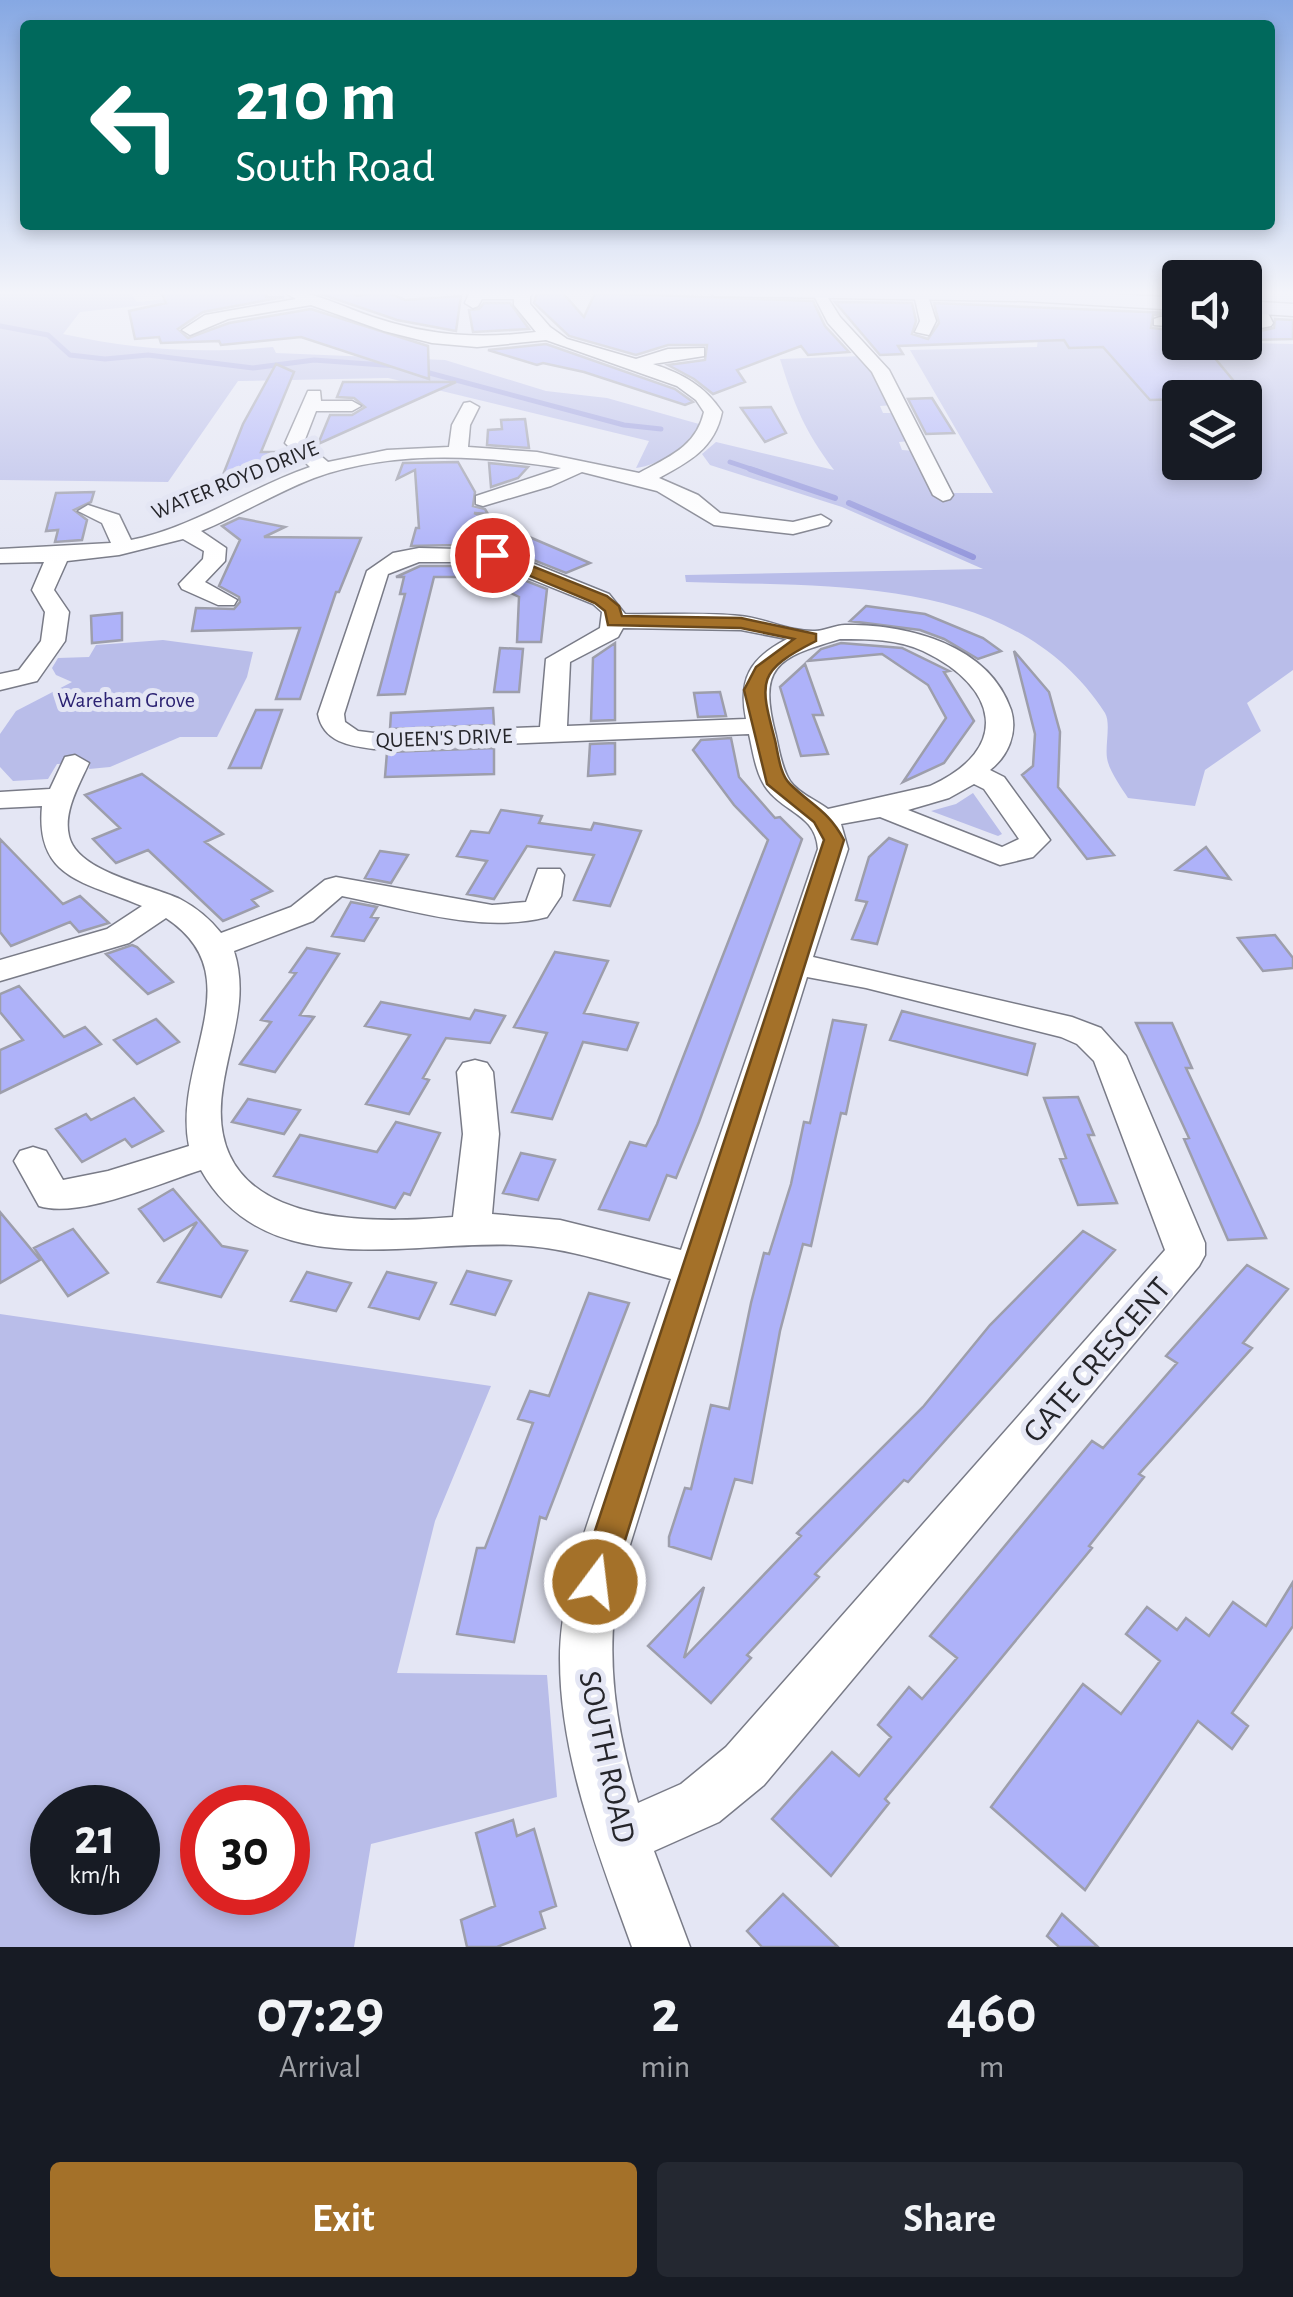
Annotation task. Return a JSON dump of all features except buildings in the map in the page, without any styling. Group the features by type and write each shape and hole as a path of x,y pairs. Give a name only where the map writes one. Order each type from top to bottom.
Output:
{"street":[{"path":"640,480 696,446 710,430 714,416 697,391 681,381"},
{"path":"886,381 943,495"},
{"path":"324,468 294,443 312,401 352,406"},
{"path":"458,454 461,425 472,415"},
{"name":"WATER ROYD DRIVE","path":"0,556 58,556 125,547 185,531 282,483 324,468 366,460 458,454 504,455 580,465 640,480 696,498 714,519"},
{"path":"483,500 504,490 561,478 580,465"},
{"path":"88,511 112,519 125,547"},
{"name":"WATER ROYD DRIVE","path":"688,522 714,519 793,528 821,521"},
{"path":"185,531 215,548 214,561 180,586 226,600"},
{"path":"0,682 40,680 58,626 56,612 43,590 58,556"},
{"name":"QUEEN'S DRIVE","path":"614,621 613,610 601,599 506,558 401,558 378,571 331,714 339,731 352,738 374,741 762,726"},
{"path":"553,734 558,659 610,632 614,621 741,623 810,637"},
{"path":"864,628 894,632 929,644 975,672 999,707 1001,732 995,750 974,773 923,798 823,819 777,784 753,690 762,670 785,650 810,637 864,628"},
{"path":"75,763 53,797 48,820 51,840 60,857 90,878 164,905 196,922 218,946 228,986 200,1109 210,1153 228,1182 257,1207 297,1226 360,1237 471,1229 540,1232 695,1269"},
{"path":"887,807 894,815 1000,856 1023,851 1035,840 994,783 974,773"},
{"path":"0,800 53,797"},
{"name":"SOUTH ROAD","path":"661,1947 621,1838 592,1720 585,1661 588,1611 602,1554 833,850 831,830 823,819"},
{"path":"218,946 302,914 340,877 492,915 543,918 549,874"},
{"path":"0,971 118,936 164,905"},
{"name":"GATE CRESCENT","path":"621,1838 700,1802 744,1766 1185,1255 1186,1243 1109,1056 1089,1036 1072,1028 917,989 796,965"},
{"path":"471,1229 481,1134 475,1072"},
{"path":"34,1161 53,1196 108,1186 210,1153"}],"green space":[{"path":"0,381 245,381 238,381 168,482 0,480"},
{"path":"400,381 513,381 546,391 607,398 699,424 672,454 636,468 649,441"},
{"path":"787,381 879,381 894,405 880,406 883,413 897,413 911,441 899,442 902,450 915,451 937,493 993,493 928,381 1162,381 1162,480 1262,480 1262,381 1293,381 1293,670 1247,703 1261,731 1205,770 1195,806 1128,798 1108,763 1105,713 1067,668 1022,635 972,612 917,597 859,589 686,582 685,575 983,569 842,507 710,465 702,454 716,442 834,470 801,417"},
{"name":"Wareham Grove","path":"163,640 253,652 247,677 217,737 180,737 110,767 89,769 90,763 57,764 48,779 13,781 0,767 0,734 16,711 72,682 56,675 52,668 58,658 89,657 96,645"},
{"path":"973,793 1002,834 998,836 931,811 956,804"},
{"path":"0,1314 491,1386 435,1521 397,1673 547,1675 557,1797 371,1844 354,1947 0,1947"}],"waterway":[{"path":"459,381 624,425 661,429"},
{"path":"730,462 757,471"},
{"path":"750,469 835,498"},
{"path":"849,503 973,557"}],"route":[{"path":"492,555 601,599 613,610 614,621 741,623 810,637 785,650 762,670 753,690 777,784 823,819 834,840 804,943 595,1582"}]}
